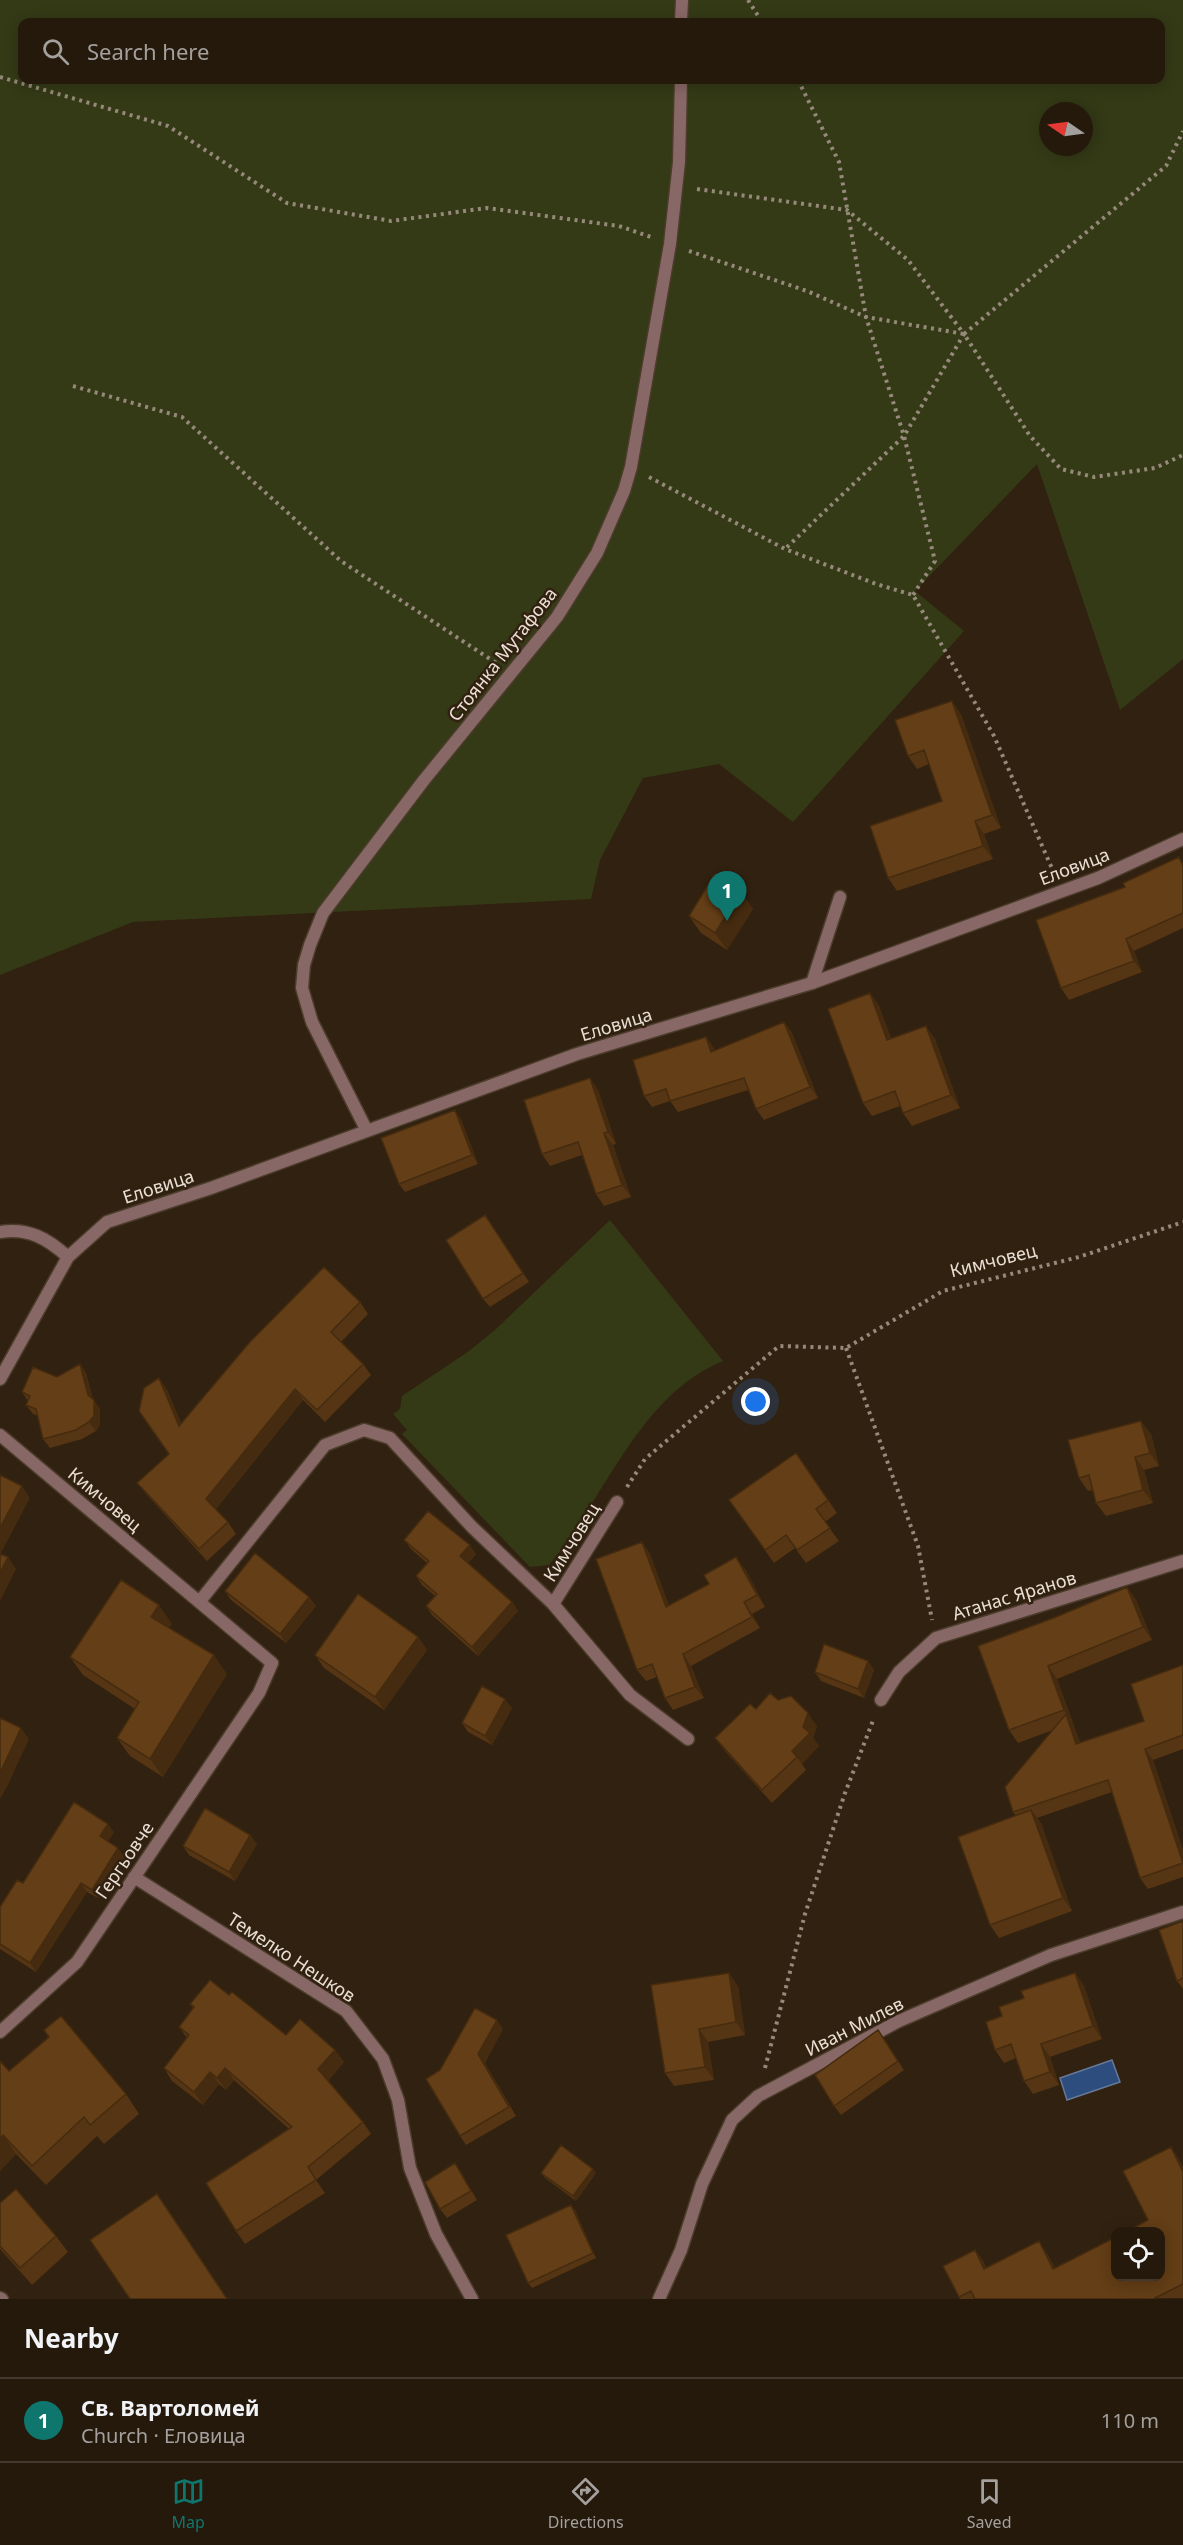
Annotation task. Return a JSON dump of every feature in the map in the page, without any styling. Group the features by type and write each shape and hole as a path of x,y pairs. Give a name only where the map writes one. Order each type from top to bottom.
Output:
{"street":[{"path":"681,18 682,0"},
{"name":"Стоянка Мутафова","path":"367,1131 312,1022 302,988 304,965 323,913 424,780 557,617 597,554 624,491 631,467 670,244 679,162 681,84"},
{"name":"Еловица","path":"0,1379 68,1257 107,1222 211,1188 577,1054 812,983 1098,878 1183,839"},
{"path":"812,983 840,897"},
{"path":"0,1232 32,1233 51,1242 68,1257"},
{"name":"Кимчовец","path":"0,1435 200,1601 325,1445 364,1430 390,1438 472,1527 553,1604 617,1502"},
{"name":"Атанас Яранов","path":"881,1700 899,1672 936,1638 1183,1561"},
{"name":"Гергьовче","path":"0,2032 77,1962 259,1693 272,1663 200,1601"},
{"path":"553,1604 630,1695 688,1739"},
{"name":"Темелко Нешков","path":"134,1877 346,2011 383,2059 398,2100 410,2168 436,2234 472,2299"},
{"name":"Иван Милев","path":"658,2299 681,2250 702,2184 732,2120 758,2096 899,2021 1051,1954 1183,1912"}],"path":[{"path":"748,0 759,18"},
{"path":"0,77 18,82"},
{"path":"24,84 168,126 286,203 391,221 487,208 619,226 807,291 866,317 964,334"},
{"path":"800,84 839,162 866,317 904,436 935,561 913,595"},
{"path":"785,549 904,436 964,334 1166,166 1183,131"},
{"path":"676,186 848,210 908,260 964,334 1030,436 1061,469 1094,477 1155,468 1183,455"},
{"path":"73,386 182,417 341,561 511,673"},
{"path":"631,467 785,549 876,584 913,595 994,736 1061,890"},
{"name":"Кимчовец","path":"617,1502 645,1459 778,1346 846,1348 943,1291 1079,1257 1183,1222"},
{"path":"846,1348 918,1546 936,1638"},
{"path":"758,2096 806,1914 844,1792 881,1700"}],"green space":[{"path":"0,0 1183,0 1183,659 1120,710 1037,464 915,591 964,631 793,822 719,764 643,778 600,860 591,899 133,922 0,975"},
{"path":"610,1220 723,1361 694,1377 668,1398 625,1451 569,1539 549,1565 530,1567 402,1434 407,1430 393,1414 400,1409 402,1396 469,1351 495,1330"}],"water":[{"path":"1112,2060 1120,2082 1067,2100 1060,2078"}],"building":[{"path":"952,701 992,815 975,821 983,846 888,878 870,826 942,801 924,750 908,756 895,720"},
{"path":"1179,857 1183,866 1183,913 1126,939 1134,961 1061,988 1036,920 1125,887 1123,883"},
{"path":"714,875 741,892 715,933 689,916"},
{"path":"870,993 887,1040 926,1026 951,1095 903,1113 895,1091 863,1103 828,1009"},
{"path":"784,1022 810,1087 756,1109 744,1078 670,1101 666,1089 644,1096 633,1060 706,1037 711,1052"},
{"path":"590,1078 608,1132 604,1133 622,1185 596,1194 578,1142 542,1154 524,1100"},
{"path":"455,1110 472,1155 399,1184 381,1138"},
{"path":"485,1215 523,1273 483,1299 446,1240"},
{"path":"324,1267 360,1302 331,1332 363,1364 317,1410 295,1389 206,1499 228,1522 199,1549 137,1483 169,1454 139,1411 144,1388 159,1378 179,1426 249,1343"},
{"path":"80,1364 88,1395 94,1400 94,1416 76,1430 43,1439 36,1409 26,1405 30,1396 22,1392 33,1367 57,1377"},
{"path":"1141,1421 1150,1453 1135,1457 1143,1490 1096,1503 1089,1475 1079,1478 1068,1440"},
{"path":"796,1453 828,1500 816,1509 830,1528 797,1550 786,1535 765,1550 729,1500"},
{"path":"0,1475 22,1486 0,1528"},
{"path":"428,1511 470,1545 460,1556 512,1602 472,1647 426,1606 437,1594 416,1576 429,1561 404,1540"},
{"path":"642,1542 666,1607 709,1584 704,1575 736,1557 757,1595 744,1602 752,1617 683,1654 695,1687 665,1698 652,1664 637,1670 596,1559"},
{"path":"255,1553 309,1597 280,1634 225,1591"},
{"path":"0,1554 8,1557 0,1573"},
{"path":"121,1580 159,1605 151,1617 214,1655 150,1759 117,1738 139,1702 70,1657"},
{"path":"1127,1587 1143,1627 1048,1666 1064,1710 1009,1730 978,1646"},
{"path":"358,1594 418,1637 375,1697 315,1655"},
{"path":"824,1644 868,1661 858,1689 815,1672"},
{"path":"1183,1665 1183,1735 1145,1749 1183,1863 1140,1878 1108,1780 1013,1812 1005,1787 1066,1714 1076,1744 1144,1721 1131,1684"},
{"path":"482,1686 505,1699 485,1736 462,1723"},
{"path":"770,1693 778,1700 791,1696 808,1713 803,1727 810,1733 792,1751 797,1757 762,1790 715,1738 750,1704 756,1709"},
{"path":"0,1718 21,1728 0,1773"},
{"path":"74,1802 108,1824 100,1836 118,1848 92,1890 81,1883 30,1963 0,1944 0,1907 17,1880 23,1883"},
{"path":"205,1808 250,1835 229,1872 183,1846"},
{"path":"1031,1810 1063,1898 990,1925 958,1837"},
{"path":"1183,1921 1183,1978 1177,1981 1159,1930"},
{"path":"729,1973 736,2022 699,2029 705,2067 665,2073 651,1985"},
{"path":"1075,1973 1093,2026 1041,2044 1050,2072 1024,2081 1011,2044 995,2050 986,2022 1002,2016 999,2007 1024,1998 1021,1991"},
{"path":"210,1980 229,1995 232,1992 286,2035 300,2019 335,2050 318,2069 363,2122 308,2167 316,2180 236,2231 206,2183 292,2127 225,2068 217,2078 210,2072 194,2092 164,2068 189,2035 179,2027 194,2007 190,2004"},
{"path":"475,2008 497,2020 478,2054 509,2107 460,2136 426,2079 440,2070"},
{"path":"61,2016 126,2094 90,2125 84,2117 32,2166 3,2135 0,2138 0,2061 9,2071 49,2037 44,2030"},
{"path":"878,2030 898,2061 834,2106 815,2075"},
{"path":"561,2145 593,2169 573,2196 541,2173"},
{"path":"1171,2147 1183,2172 1183,2284 1153,2299 975,2299 971,2291 959,2297 943,2266 975,2250 984,2269 1039,2241 1053,2269 1111,2240 1111,2281 1165,2281 1165,2227 1135,2227 1148,2220 1123,2171"},
{"path":"455,2163 471,2191 440,2209 425,2182"},
{"path":"16,2189 56,2236 20,2268 0,2246 0,2203"},
{"path":"157,2194 227,2299 130,2299 90,2240"},
{"path":"571,2205 593,2253 528,2283 506,2235"}],"place":[{"name":"Св. Вартоломей","path":"727,921"}]}
